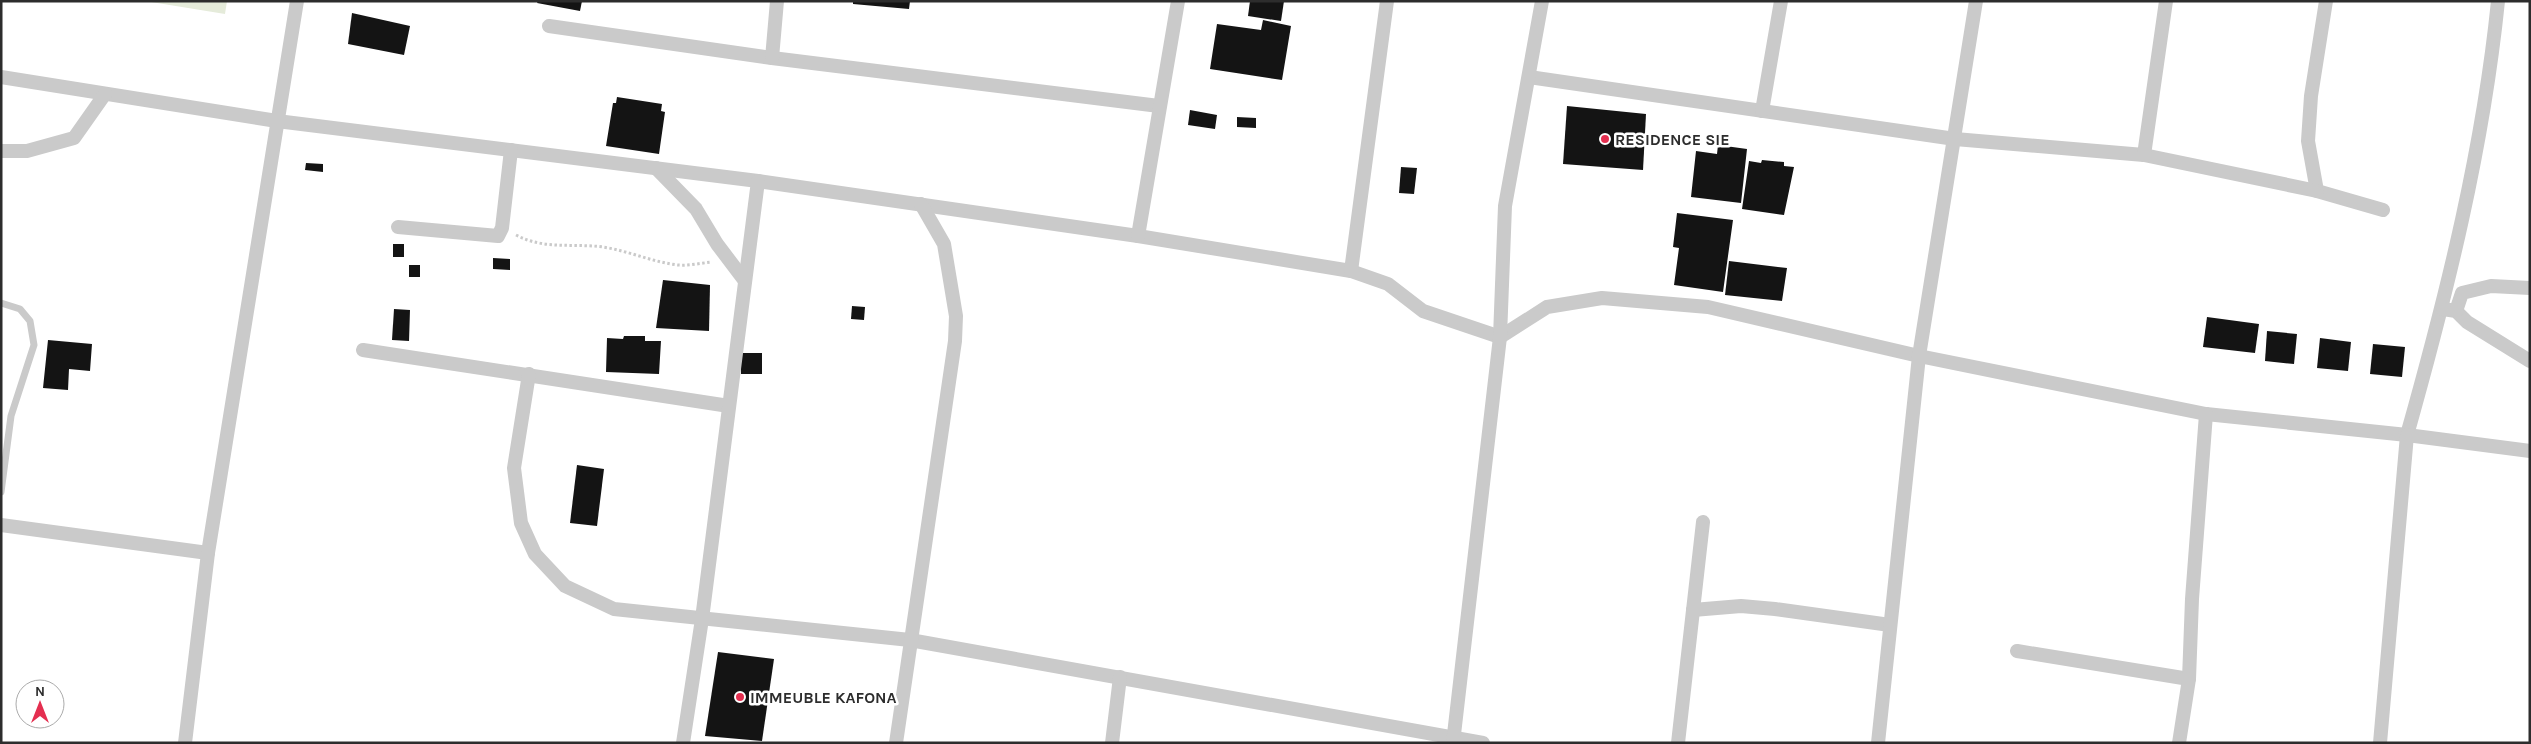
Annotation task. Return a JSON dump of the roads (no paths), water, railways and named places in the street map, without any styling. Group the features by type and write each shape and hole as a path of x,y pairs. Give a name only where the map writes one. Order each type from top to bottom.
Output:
{"street":[{"path":"185,743 208,553 297,1"},
{"path":"772,58 777,1"},
{"path":"1138,236 1178,1"},
{"path":"1351,271 1387,1"},
{"path":"1453,740 1500,337 1505,206 1542,1"},
{"path":"1762,110 1781,1"},
{"path":"1878,743 1919,356 1976,1"},
{"path":"2144,156 2166,1"},
{"path":"2317,191 2308,141 2311,96 2326,1"},
{"path":"2380,743 2407,435 2449,310 2476,156 2498,1"},
{"path":"549,26 772,58 1160,106"},
{"path":"1529,77 1954,138 2144,156 2317,191 2383,210"},
{"path":"1,78 277,121 758,180 1138,236 1351,271 1388,284 1423,311 1500,337"},
{"path":"1,151 27,151 74,138 105,94"},
{"path":"398,227 498,236 502,228 511,150"},
{"path":"656,168 696,209 729,260 745,280"},
{"path":"683,743 702,619 758,180"},
{"path":"896,743 956,332 956,316 944,244 921,204"},
{"path":"2449,310 2462,293 2491,286 2530,288"},
{"path":"1500,337 1547,307 1602,298 1708,307 1919,356 2206,414 2407,435 2530,452"},
{"path":"2449,310 2530,361"},
{"path":"363,350 729,406"},
{"path":"529,374 514,468 521,523 535,554 566,586 614,609 910,640 1120,677 1453,740 1482,743"},
{"path":"2179,743 2189,678 2192,599 2206,414"},
{"path":"1678,743 1703,522"},
{"path":"1,525 208,553"},
{"path":"1693,610 1741,606 1890,625"},
{"path":"2017,651 2189,678"},
{"path":"1112,743 1120,677"}],"lane":[{"path":"1,303 20,309 30,321 34,345 11,416 1,492"}],"place":[{"name":"RESIDENCE SIE","path":"1605,139"},
{"name":"IMMEUBLE KAFONA","path":"740,697"}]}
